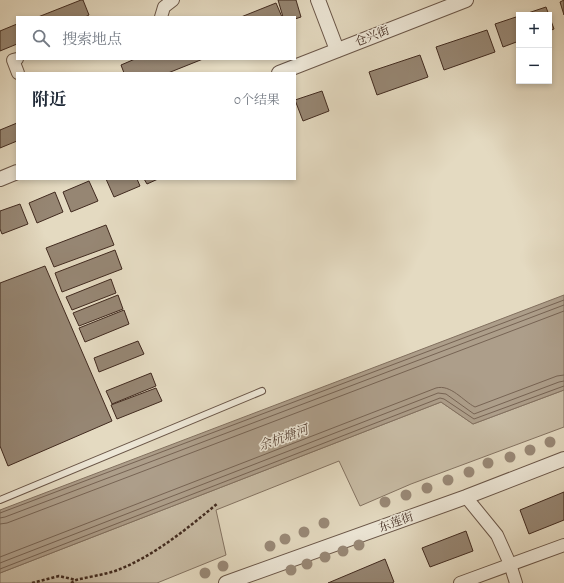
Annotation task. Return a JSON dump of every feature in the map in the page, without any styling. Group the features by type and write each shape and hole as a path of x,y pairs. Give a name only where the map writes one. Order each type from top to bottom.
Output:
{"street":[{"path":"161,16 164,7 173,0"},
{"path":"318,0 337,50"},
{"name":"仓兴街","path":"282,72 466,0"},
{"path":"16,59 13,60 18,72"},
{"path":"0,178 16,172"},
{"name":"东莲街","path":"226,583 466,497 564,459"},
{"path":"466,497 497,535 510,564 516,583"},
{"path":"460,583 564,545"}],"lane":[{"path":"0,500 262,391"}],"path":[{"path":"71,583 76,580 115,571 142,558 190,527 218,503"},
{"path":"32,583 58,576 76,580"}],"shaded area":[{"path":"564,390 564,427 411,484 360,506 339,461 216,510 226,555 157,583 0,583 0,573 441,402 473,424"}],"water":[{"name":"余杭塘河","path":"564,295 564,390 473,424 441,402 0,573 0,510"}],"building":[{"path":"81,0 83,0 89,15 87,16 41,16"},
{"path":"278,0 296,0 301,17 296,19 296,16 283,16"},
{"path":"564,0 564,15 560,2"},
{"path":"276,3 282,16 244,16"},
{"path":"546,7 548,12 531,12"},
{"path":"516,17 516,42 503,47 495,24"},
{"path":"16,24 16,44 0,51 0,31"},
{"path":"487,30 495,52 444,70 436,47"},
{"path":"420,55 428,77 377,95 369,72"},
{"path":"133,60 200,60 170,72 124,72 121,65"},
{"path":"322,91 329,111 303,121 296,100"},
{"path":"16,123 16,141 0,148 0,130"},
{"path":"106,180 137,180 140,186 114,197"},
{"path":"145,180 156,180 147,184"},
{"path":"89,181 98,201 71,212 63,192"},
{"path":"55,192 63,212 37,223 29,203"},
{"path":"20,204 28,224 2,234 0,229 0,211"},
{"path":"106,225 114,245 54,267 46,248"},
{"path":"115,250 122,269 62,292 55,273"},
{"path":"45,266 112,421 8,466 0,446 0,283"},
{"path":"111,279 116,293 72,310 66,297"},
{"path":"118,295 123,309 79,326 73,313"},
{"path":"124,310 129,324 85,342 79,328"},
{"path":"138,341 144,354 99,372 94,358"},
{"path":"151,373 156,386 112,404 106,391"},
{"path":"156,388 162,401 117,419 111,405"},
{"path":"564,492 564,520 529,534 520,510"},
{"path":"466,531 473,551 430,567 422,548"},
{"path":"385,559 394,582 392,583 328,583"}]}
